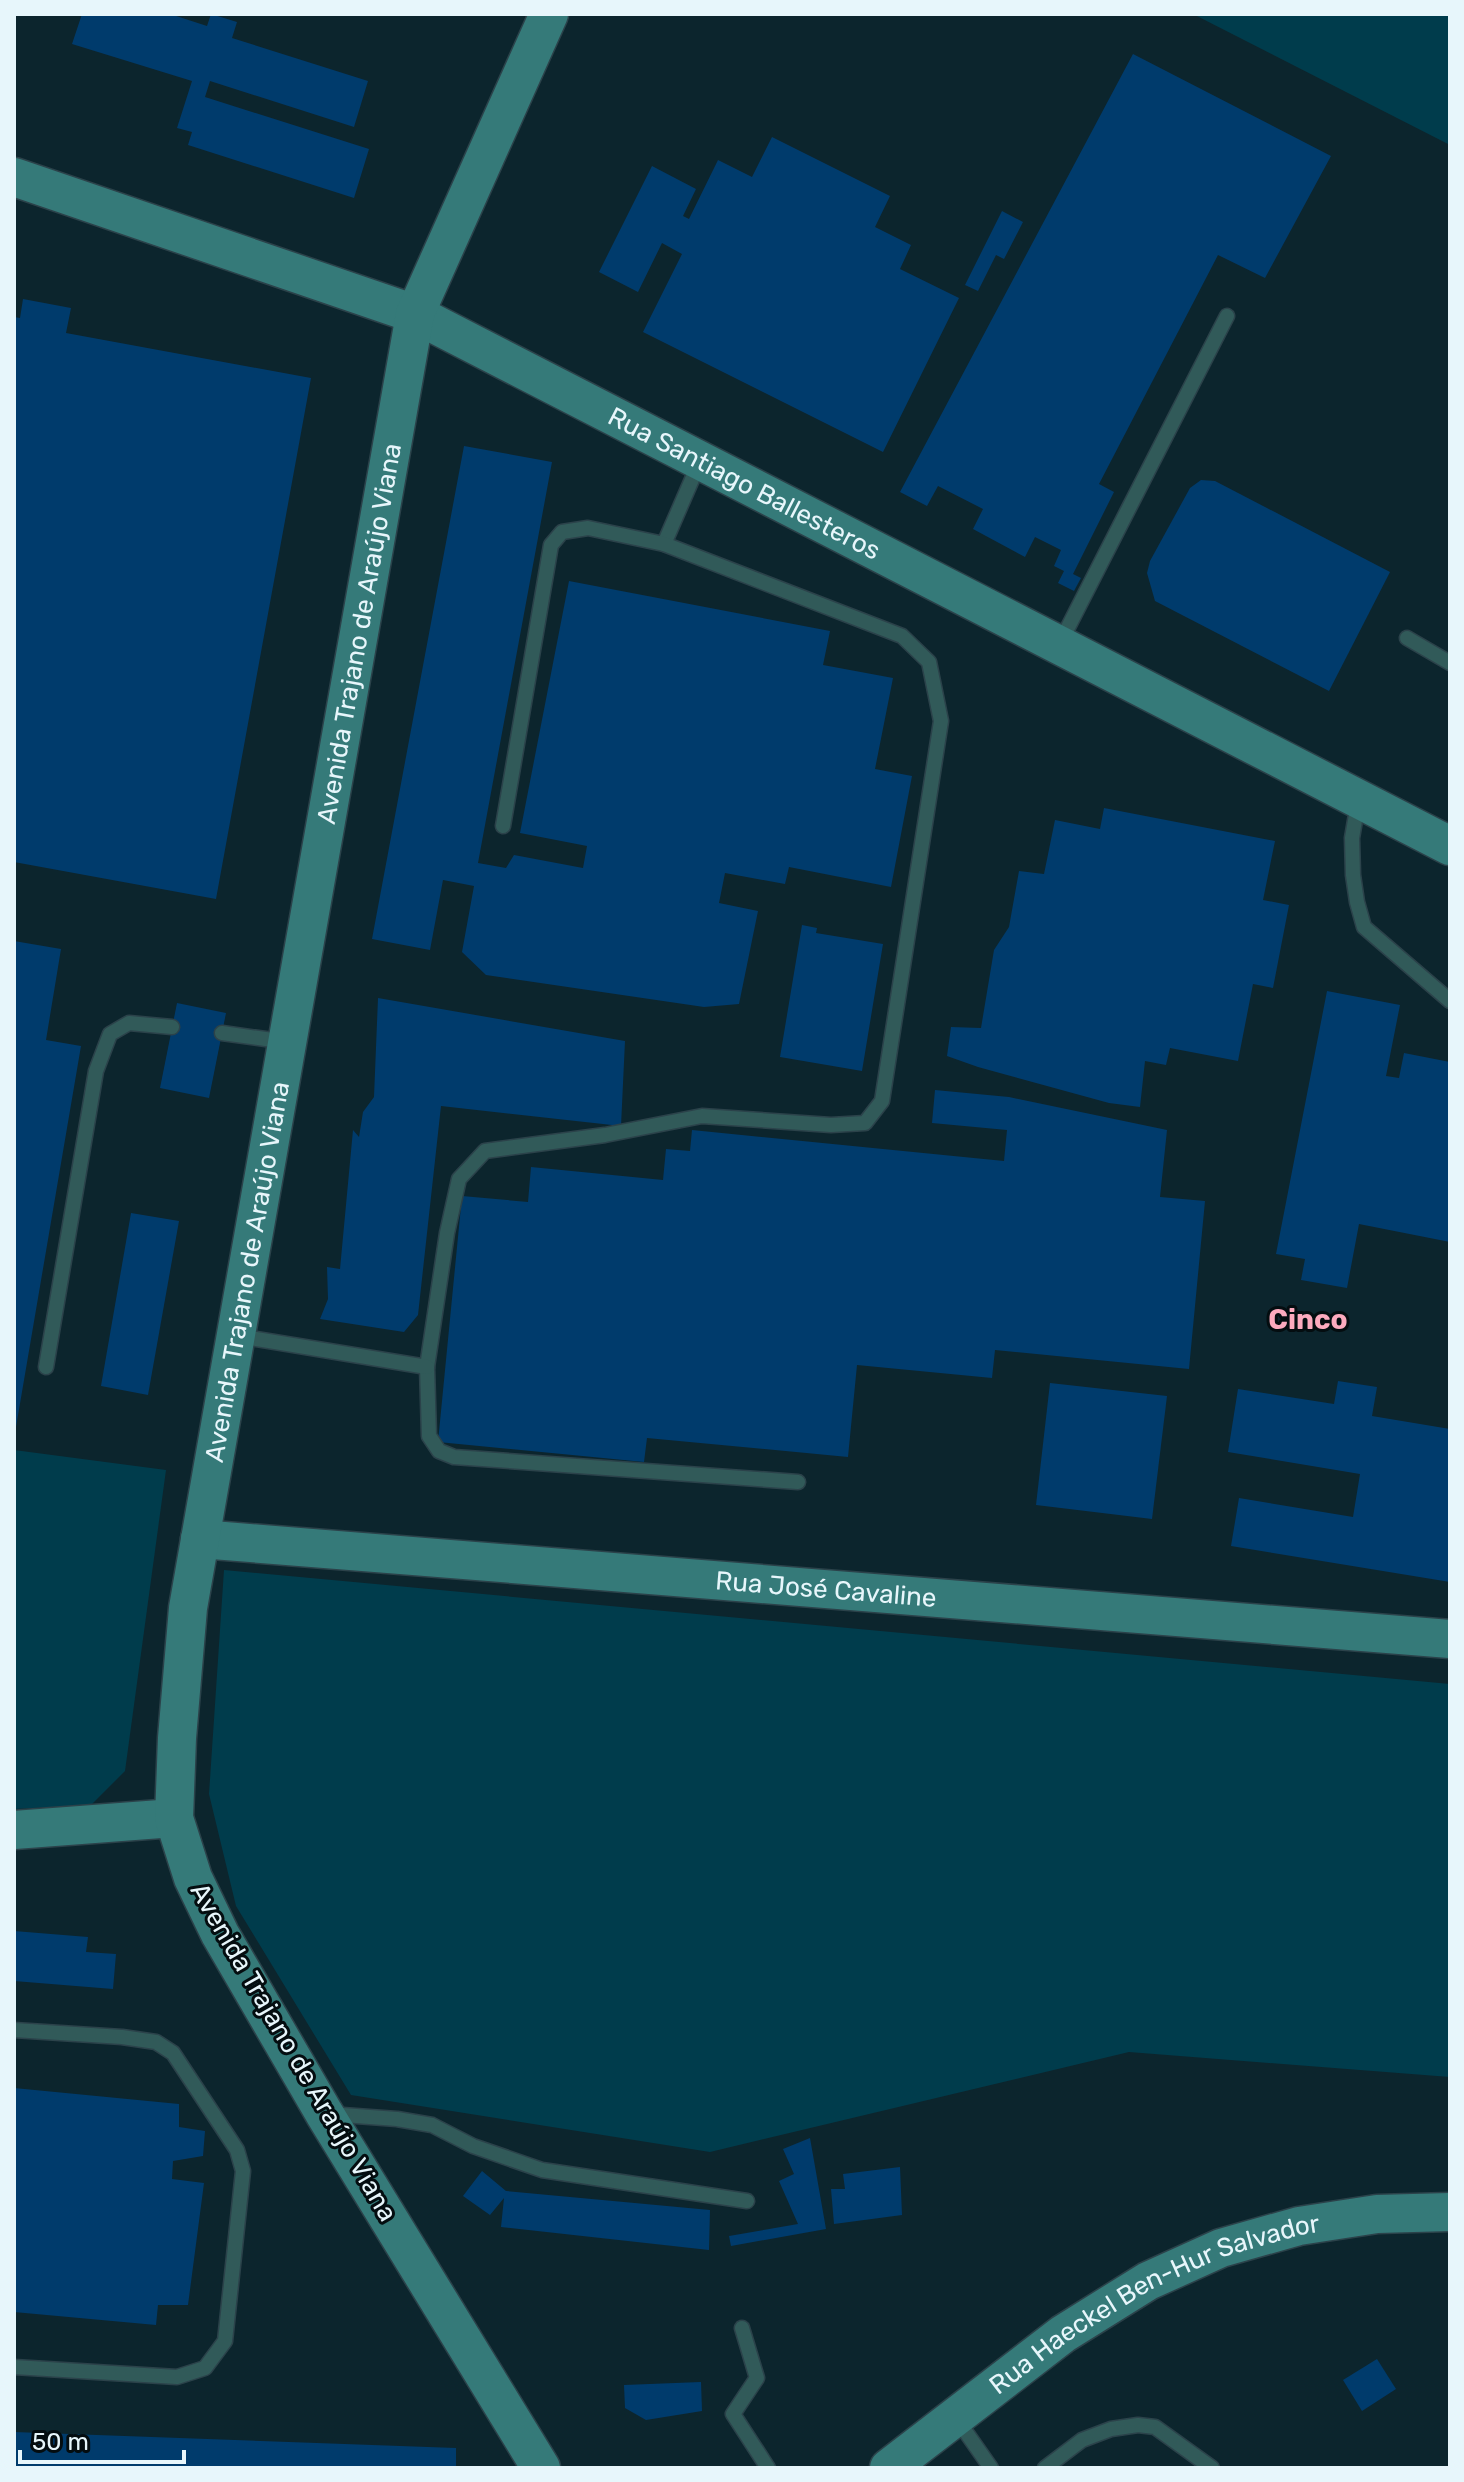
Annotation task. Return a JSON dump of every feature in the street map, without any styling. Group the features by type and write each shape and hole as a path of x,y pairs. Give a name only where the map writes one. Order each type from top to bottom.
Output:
{"street":[{"name":"Avenida Trajano de Araújo Viana","path":"541,2468 324,2113 220,1934 193,1878 174,1818 188,1608 415,314 549,14"},
{"name":"Rua Santiago Ballesteros","path":"14,177 415,314 1450,846"},
{"name":"Rua José Cavaline","path":"200,1539 1450,1639"},
{"path":"14,1830 174,1818"},
{"name":"Rua Haeckel Ben-Hur Salvador","path":"889,2468 1063,2334 1148,2281 1221,2248 1299,2226 1377,2214 1450,2212"}],"lane":[{"path":"1059,645 1227,316"},
{"path":"664,544 700,461"},
{"path":"503,826 551,545 562,532 588,528 664,544 902,636 929,662 941,721 882,1101 865,1123 831,1125 702,1116 605,1135 485,1151 459,1179 447,1233 427,1367 429,1436 439,1451 454,1457 798,1482"},
{"path":"1407,638 1450,663"},
{"path":"1358,799 1352,838 1353,875 1364,927 1450,1001"},
{"path":"46,1367 96,1071 110,1034 120,1028 129,1023 172,1027"},
{"path":"222,1033 287,1042"},
{"path":"236,1336 427,1367"},
{"path":"14,2030 156,2042 173,2053 237,2150 243,2171 225,2341 205,2368 177,2377 14,2367"},
{"path":"324,2113 432,2125 473,2146 542,2170 747,2201"},
{"path":"742,2328 757,2378 733,2414 768,2468"},
{"path":"955,2418 991,2468"},
{"path":"1045,2468 1082,2440 1111,2429 1138,2425 1155,2427 1212,2468"}],"shaded area":[{"path":"1193,14 1450,14 1450,145"},
{"path":"14,1450 166,1470 125,1771 91,1805 14,1809"},
{"path":"224,1570 1450,1684 1450,2077 1129,2052 710,2152 351,2095 236,1906 209,1794"}],"building":[{"path":"82,14 170,14 207,26 211,14 237,22 232,38 368,81 354,127 210,81 205,97 369,149 354,198 188,145 192,132 177,128 192,81 72,44"},
{"path":"1133,54 1331,156 1265,278 1218,255 1099,484 1114,492 1073,574 1081,578 1074,591 1058,583 1064,571 1054,566 1061,550 1035,537 1025,557 973,529 983,509 938,486 927,506 900,492"},
{"path":"772,137 890,196 875,227 911,245 900,269 959,298 883,452 643,332 682,254 662,243 638,292 599,272 652,166 696,189 683,216 689,219 718,160 752,177"},
{"path":"1002,211 1023,222 1004,259 996,255 978,291 965,285"},
{"path":"23,299 71,308 66,333 311,378 216,899 14,862 14,317 20,318"},
{"path":"464,446 552,462 478,863 506,868 514,855 583,868 587,846 520,833 569,581 830,631 823,665 893,678 875,769 912,776 891,887 789,867 785,884 725,873 719,903 758,911 739,1004 704,1007 486,975 462,952 474,886 443,880 430,950 372,939"},
{"path":"1201,480 1215,481 1390,572 1329,691 1155,601 1147,573 1150,561 1190,488"},
{"path":"1104,808 1275,841 1263,900 1289,905 1273,988 1253,984 1238,1061 1170,1048 1166,1065 1145,1061 1140,1107 1109,1103 947,1056 951,1027 981,1028 994,950 1009,927 1019,871 1044,874 1055,820 1100,829"},
{"path":"802,925 817,928 816,933 883,944 862,1071 780,1057"},
{"path":"14,941 61,949 46,1040 81,1046 16,1427"},
{"path":"1327,991 1400,1005 1386,1076 1399,1078 1404,1053 1450,1062 1450,1242 1359,1224 1347,1288 1301,1280 1305,1259 1276,1254"},
{"path":"378,998 625,1041 621,1126 441,1106 418,1315 404,1332 320,1319 328,1299 327,1267 340,1269 353,1130 359,1137 363,1112 374,1097"},
{"path":"177,1003 226,1013 209,1098 160,1088"},
{"path":"935,1090 1009,1097 1167,1130 1160,1197 1205,1201 1189,1369 995,1350 992,1378 857,1365 848,1457 647,1438 644,1462 438,1442 462,1196 528,1202 531,1167 663,1180 666,1149 690,1151 692,1130 1004,1161 1007,1130 932,1123"},
{"path":"131,1213 179,1221 148,1395 101,1386"},
{"path":"1338,1381 1377,1387 1372,1416 1450,1429 1450,1582 1231,1546 1239,1498 1353,1517 1360,1474 1228,1452 1238,1389 1334,1404"},
{"path":"1050,1383 1167,1396 1152,1519 1036,1505"},
{"path":"14,1931 88,1937 86,1952 116,1954 113,1989 14,1981"},
{"path":"14,2088 179,2104 179,2127 205,2131 203,2156 173,2161 172,2179 204,2183 188,2305 158,2305 156,2325 14,2312"},
{"path":"810,2138 826,2229 731,2246 729,2236 798,2224 779,2181 794,2174 783,2149"},
{"path":"900,2167 902,2215 834,2224 831,2189 845,2189 843,2174"},
{"path":"482,2171 506,2191 710,2210 709,2250 501,2227 504,2198 490,2215 463,2196"},
{"path":"1377,2359 1396,2389 1362,2411 1343,2380"},
{"path":"701,2382 702,2411 646,2420 625,2408 624,2385"},
{"path":"14,2432 456,2448 456,2468 14,2468"}],"district":[{"name":"Cinco","path":"1308,1319"}]}
